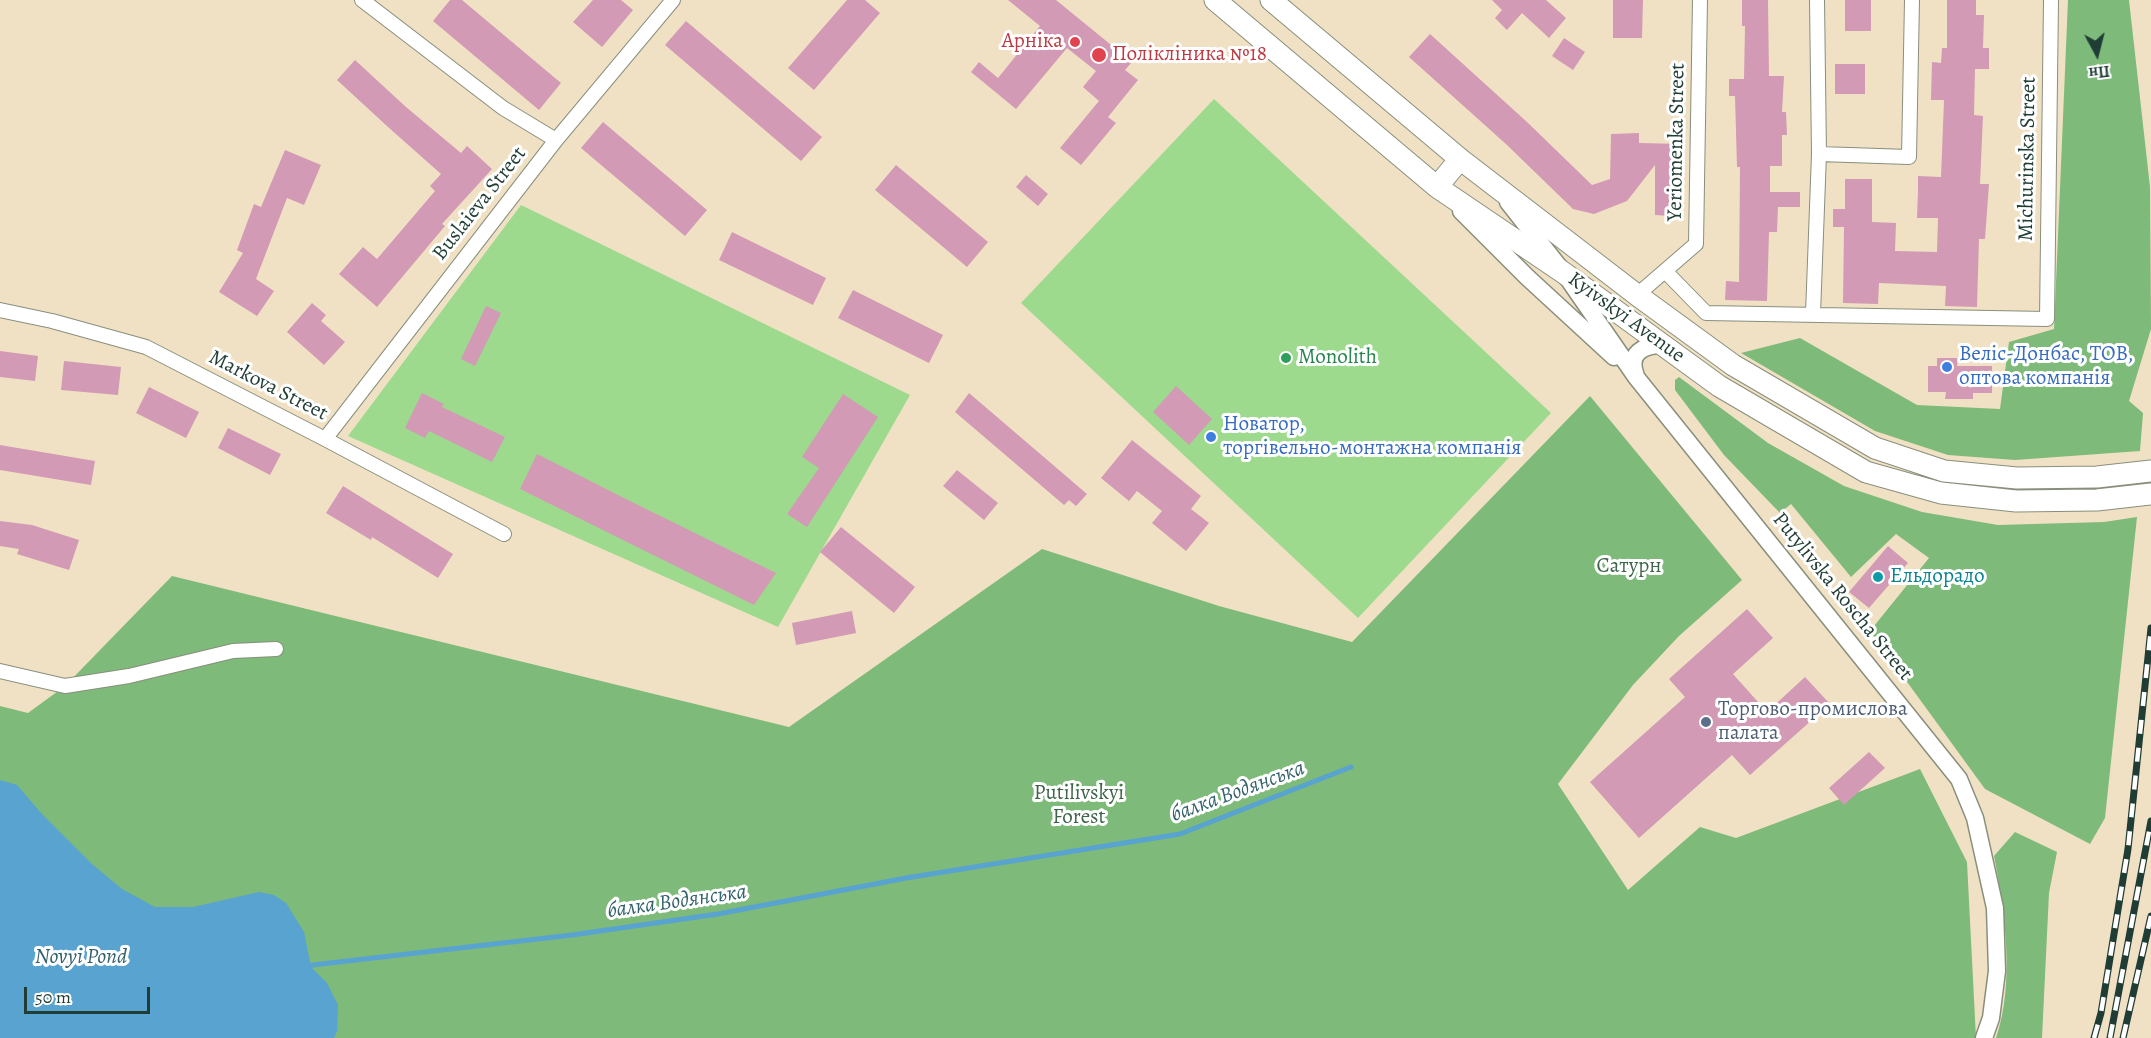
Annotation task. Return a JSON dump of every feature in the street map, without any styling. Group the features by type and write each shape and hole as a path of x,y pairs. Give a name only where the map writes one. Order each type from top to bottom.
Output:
{"main road":[{"name":"Kyivskyi Avenue","path":"1215,0 1437,187 1564,273 1719,386 1866,472 1941,493 2016,501 2097,500 2151,494"},
{"name":"Kyivskyi Avenue","path":"1271,0 1460,159 1637,295 1734,365 1875,448 1944,471 2017,478 2097,477 2151,471"},
{"path":"1437,187 1460,159"}],"street":[{"path":"362,0 503,108 556,140"},
{"name":"Buslaieva Street","path":"326,439 556,140 673,0"},
{"name":"Yeriomenka Street","path":"1637,295 1696,244 1700,0"},
{"path":"1665,271 1706,313 1813,314 1819,154 1817,0"},
{"path":"1819,154 1909,157 1912,0"},
{"name":"Michurinska Street","path":"1813,314 2047,319 2051,0"},
{"path":"1437,187 1527,277 1636,377"},
{"path":"1500,191 1564,273 1636,377"},
{"name":"Markova Street","path":"0,310 52,321 146,347 504,534"},
{"path":"1636,377 1633,364 1637,353 1648,346 1664,345"},
{"name":"Putylivska Roscha Street","path":"1636,377 1959,778 1976,818 1995,908 1998,971 1984,1038"},
{"path":"0,671 65,686 129,676 233,651 276,649"}],"green space":[{"path":"2068,0 2129,0 2150,187 2151,329 2129,401 2143,413 2140,451 2015,460 1948,455 1875,431 1741,353 1800,338 1917,405 2000,409 2009,342 2054,329"},
{"name":"Monolith","path":"1214,99 1551,413 1358,618 1021,303"},
{"path":"521,205 910,395 778,627 348,436"},
{"path":"1679,377 1768,443 1844,486 1922,512 1998,525 2104,522 2137,517 2105,818 2090,844 1985,789 1870,631 1929,558 1896,534 1851,577 1791,504 1780,513 1724,455 1675,390 1675,380"},
{"name":"Putilivskyi Forest","path":"1590,396 1742,580 1679,636 1633,685 1558,784 1628,890 1700,827 1736,838 1920,769 1967,862 1976,1038 0,1038 0,706 28,713 65,686 172,576 789,727 1042,549 1219,606 1352,642"},
{"path":"2015,832 2057,852 2049,893 2042,1038 1996,1038 2002,1017 2007,971 2002,900 1994,856"}],"water":[{"name":"Novyi Pond","path":"0,780 17,785 42,814 92,864 122,889 155,907 193,907 259,892 274,895 286,903 304,932 311,967 327,983 338,1005 337,1031 334,1038 0,1038"}],"building":[{"path":"450,0 462,0 561,83 539,110 433,21"},
{"path":"593,0 621,0 633,10 602,47 573,22"},
{"path":"847,0 865,0 880,13 814,90 788,68"},
{"name":"Полікліника №18","path":"1008,0 1056,0 1132,62 1125,70 1138,80 1108,117 1116,123 1081,165 1060,148 1099,101 1083,87 1096,71 1067,48 1016,109 971,72 979,62 998,78 1040,26"},
{"path":"1492,0 1546,0 1566,18 1549,38 1522,13 1507,30 1495,18 1502,10"},
{"path":"1613,0 1643,0 1642,38 1613,38"},
{"path":"1742,0 1768,0 1769,76 1784,76 1782,112 1786,112 1787,135 1782,135 1782,166 1770,166 1770,192 1800,192 1800,207 1778,207 1777,232 1769,232 1767,301 1725,300 1726,281 1739,282 1740,167 1737,167 1735,96 1729,96 1729,79 1744,79 1745,26 1742,26"},
{"path":"1845,0 1871,0 1871,31 1845,31"},
{"path":"1947,0 1976,0 1976,15 1984,15 1983,48 1989,48 1989,69 1975,69 1974,115 1983,116 1980,184 1989,184 1985,239 1979,239 1977,307 1945,306 1946,286 1879,283 1878,304 1843,303 1844,227 1833,227 1833,209 1845,209 1845,179 1872,179 1872,222 1896,223 1895,251 1937,252 1938,218 1917,218 1918,176 1941,177 1944,100 1931,100 1932,62 1941,63 1942,48 1947,48"},
{"path":"686,21 822,137 801,161 665,45"},
{"path":"1430,34 1592,185 1610,179 1611,134 1639,133 1639,143 1683,144 1684,206 1670,216 1655,215 1655,165 1627,201 1594,214 1573,209 1507,145 1409,57"},
{"path":"1564,38 1585,52 1573,70 1552,56"},
{"path":"355,60 461,153 467,146 492,169 442,224 445,226 377,307 339,274 363,247 377,259 435,191 430,186 441,174 337,80"},
{"path":"1835,64 1865,64 1865,94 1835,94"},
{"path":"603,122 707,210 685,236 581,148"},
{"path":"285,150 321,165 304,205 287,198 256,279 274,291 257,316 219,292 243,253 237,250 254,204 261,207"},
{"path":"896,165 988,242 967,267 875,190"},
{"path":"1026,175 1048,194 1038,206 1016,187"},
{"path":"732,232 826,278 813,305 719,260"},
{"path":"853,290 943,335 929,363 838,318"},
{"path":"312,303 326,315 321,321 345,342 324,365 287,332"},
{"path":"486,306 501,313 475,366 461,359"},
{"path":"0,351 38,356 35,381 0,377"},
{"path":"1937,358 1958,358 1957,366 1992,366 1992,393 1973,393 1973,399 1945,399 1946,392 1928,392 1928,366 1937,366"},
{"path":"64,361 121,367 118,395 61,390"},
{"path":"1176,386 1212,419 1189,445 1153,412"},
{"path":"149,387 199,412 186,438 136,413"},
{"path":"422,393 444,404 442,407 505,437 492,462 429,431 425,438 405,428"},
{"path":"969,393 1087,494 1076,506 1069,500 1064,505 955,412"},
{"path":"843,394 878,417 807,527 787,514 819,468 802,457"},
{"path":"228,428 281,454 270,475 218,448"},
{"path":"1132,440 1201,496 1191,509 1209,523 1186,551 1152,523 1162,511 1137,491 1129,501 1101,478"},
{"path":"0,445 95,461 91,485 0,470"},
{"path":"537,454 776,573 754,605 520,489"},
{"path":"957,470 998,503 984,520 943,486"},
{"path":"343,486 453,554 438,578 372,537 371,540 326,513"},
{"path":"0,521 32,525 79,540 69,570 17,554 19,549 0,546"},
{"path":"841,527 915,587 894,613 820,552"},
{"name":"Ельдорадо","path":"1888,546 1908,563 1869,608 1849,592"},
{"path":"1747,609 1773,638 1733,674 1767,712 1805,677 1830,704 1750,775 1732,755 1639,838 1590,782 1685,697 1669,679"},
{"path":"852,611 856,633 796,645 792,623"},
{"path":"1869,752 1885,768 1844,805 1829,788"}],"waterway":[{"name":"балка Водянська","path":"304,966 572,935 718,914 906,878 1180,834 1351,767"}],"railway":[{"path":"2094,1038 2101,1013 2128,849 2151,628"},
{"path":"2110,1038 2151,821"},
{"path":"2123,1038 2151,916"}],"place":[{"name":"Арніка","path":"1075,42"},
{"name":"Полікліника №18","path":"1099,55"},
{"name":"Monolith","path":"1286,358"},
{"name":"Веліс-Донбас, ТОВ, оптова компанія","path":"1947,367"},
{"name":"Новатор, торгівельно-монтажна компанія","path":"1211,437"},
{"name":"Ельдорадо","path":"1878,577"},
{"name":"Торгово-промислова палата","path":"1706,722"}],"park label":[{"name":"Сатурн","path":"1629,567"}]}
